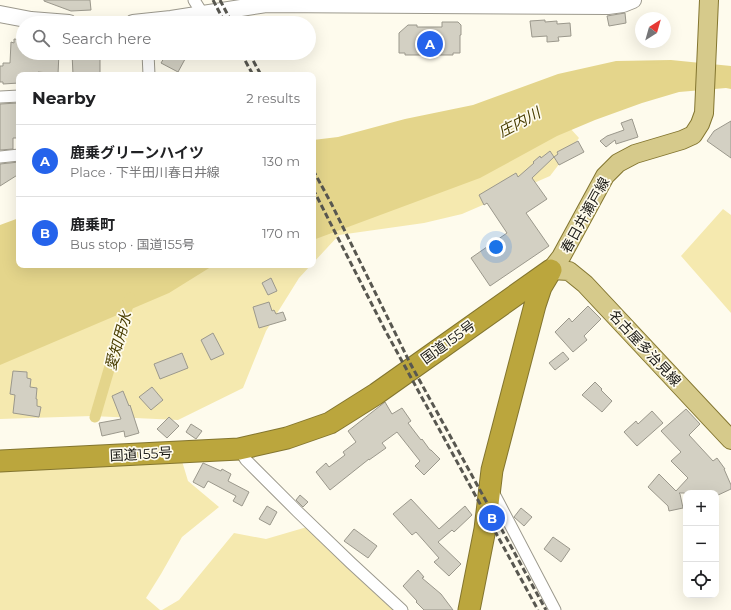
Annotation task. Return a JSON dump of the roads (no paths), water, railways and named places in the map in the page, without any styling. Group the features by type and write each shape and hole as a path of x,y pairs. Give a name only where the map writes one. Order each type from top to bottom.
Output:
{"highway":[{"name":"国道155号","path":"0,461 239,449 287,438 330,423 376,394 551,270"},
{"path":"469,610 485,529 492,470 535,305 541,287 551,270"}],"main road":[{"path":"169,16 198,7 265,2 608,6 623,4 633,0"},
{"name":"春日井瀬戸線","path":"551,270 561,257 606,176 618,163 635,154 682,140 693,135 700,124 704,113 708,8"},
{"path":"0,14 16,17"},
{"name":"名古屋多治見線","path":"551,270 569,271 585,284 731,440"}],"street":[{"path":"149,60 150,72"},
{"path":"0,97 16,96"},
{"path":"0,157 16,155"},
{"path":"239,449 246,460 298,512 350,563 402,610"},
{"path":"490,486 555,610"}],"water":[{"name":"庄内川","path":"671,60 731,66 731,89 726,88 679,92 642,103 557,136 480,178 316,239 316,140 338,137 405,119 473,105 558,74 616,61"},
{"path":"16,219 16,268 209,268 169,293 0,365 0,225"}],"waterway":[{"name":"愛知用水","path":"95,417 130,298"}],"railway":[{"path":"213,0 221,16"},
{"path":"220,0 228,16"},
{"path":"245,60 251,72"},
{"path":"253,60 259,72"},
{"path":"316,176 410,363 546,610"},
{"path":"316,195 385,330 538,610"}],"place":[{"name":"鹿乗グリーンハイツ","path":"430,44"},
{"name":"鹿乗町","path":"492,518"}]}
